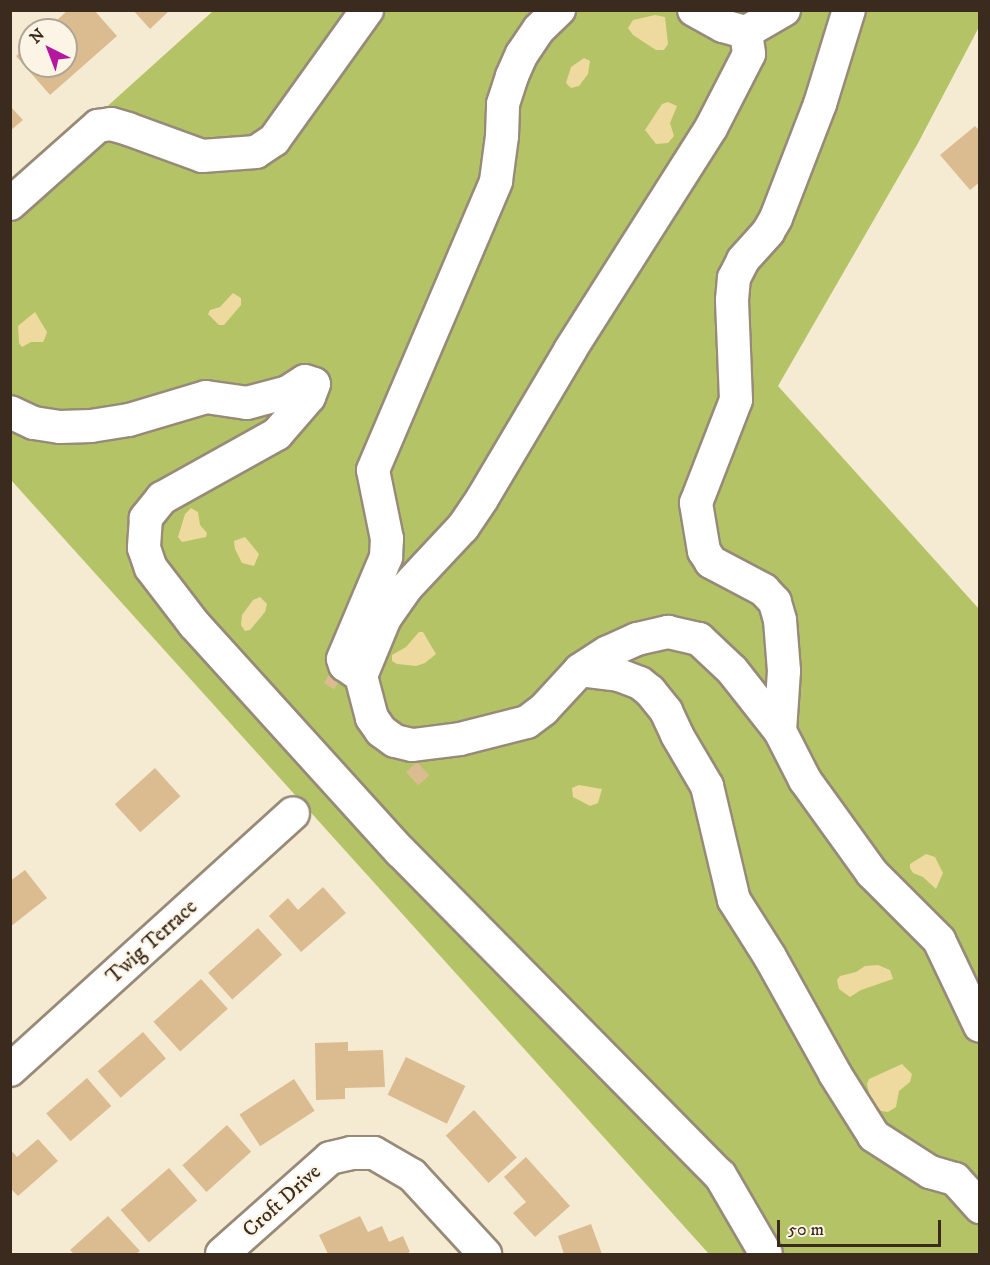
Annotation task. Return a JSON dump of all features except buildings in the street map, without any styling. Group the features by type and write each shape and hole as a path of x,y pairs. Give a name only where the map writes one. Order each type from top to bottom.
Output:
{"street":[{"path":"10,204 98,126 111,124 202,156 256,152 274,140 367,10"},
{"path":"361,676 345,665 343,658 386,556 387,540 374,470 496,181 502,136 503,104 512,76 522,54 539,29 559,10"},
{"path":"694,10 723,26 746,32 784,10"},
{"path":"780,732 784,671 780,620 775,602 764,590 711,562 704,551 696,503 736,400 732,300 734,278 743,260 768,232 776,218 820,104 849,10"},
{"path":"746,32 749,54 711,128 571,349 482,499 463,527 406,588 385,618 361,676 372,718 381,731 395,741 413,745 460,739 527,722 544,709 580,670 608,652 637,639 668,632 699,639 732,670 780,732 805,780 872,873 939,940 980,1026"},
{"path":"10,412 34,423 60,427 91,426 129,420 206,397 247,403 288,392 305,381 314,384 309,397 278,434 162,498 146,518 144,548 151,568 194,624 401,852 720,1175 766,1254"},
{"path":"580,670 619,675 640,683 666,711 677,735 707,786 734,900 770,957 835,1074 873,1136 930,1172 955,1179 980,1207"},
{"name":"Twig Terrace","path":"10,1070 293,813"},
{"name":"Croft Drive","path":"222,1254 330,1158 351,1153 374,1153 412,1174 485,1254"}],"green space":[{"path":"213,11 979,11 979,27 917,145 778,386 979,609 979,1254 709,1254 11,480 10,194"}],"sand":[{"path":"655,15 665,17 668,44 664,50 656,50 633,35 628,28 633,20"},
{"path":"584,58 590,61 588,74 579,86 571,88 566,83 571,67"},
{"path":"668,102 677,106 670,123 674,136 668,143 656,144 645,130 662,104"},
{"path":"233,293 241,298 241,305 224,325 219,325 208,314 210,310 220,307"},
{"path":"35,312 47,332 45,338 43,342 31,342 22,347 19,343 18,326"},
{"path":"191,508 198,512 200,525 207,533 206,537 182,542 178,537 185,514"},
{"path":"245,537 259,554 254,566 242,563 235,549 234,541"},
{"path":"260,597 267,604 265,612 250,630 245,631 241,625 242,615 253,600"},
{"path":"419,632 423,632 436,654 425,663 416,666 397,664 392,661 392,655 406,647"},
{"path":"579,785 602,789 598,803 590,806 573,797 572,788"},
{"path":"926,854 935,857 943,873 936,889 923,877 913,873 910,868 910,864"},
{"path":"878,965 890,970 893,979 861,990 850,997 839,989 837,980 840,976 856,972 865,966"},
{"path":"902,1064 912,1074 910,1082 899,1091 896,1107 888,1112 881,1111 870,1098 867,1084 869,1079"}]}
